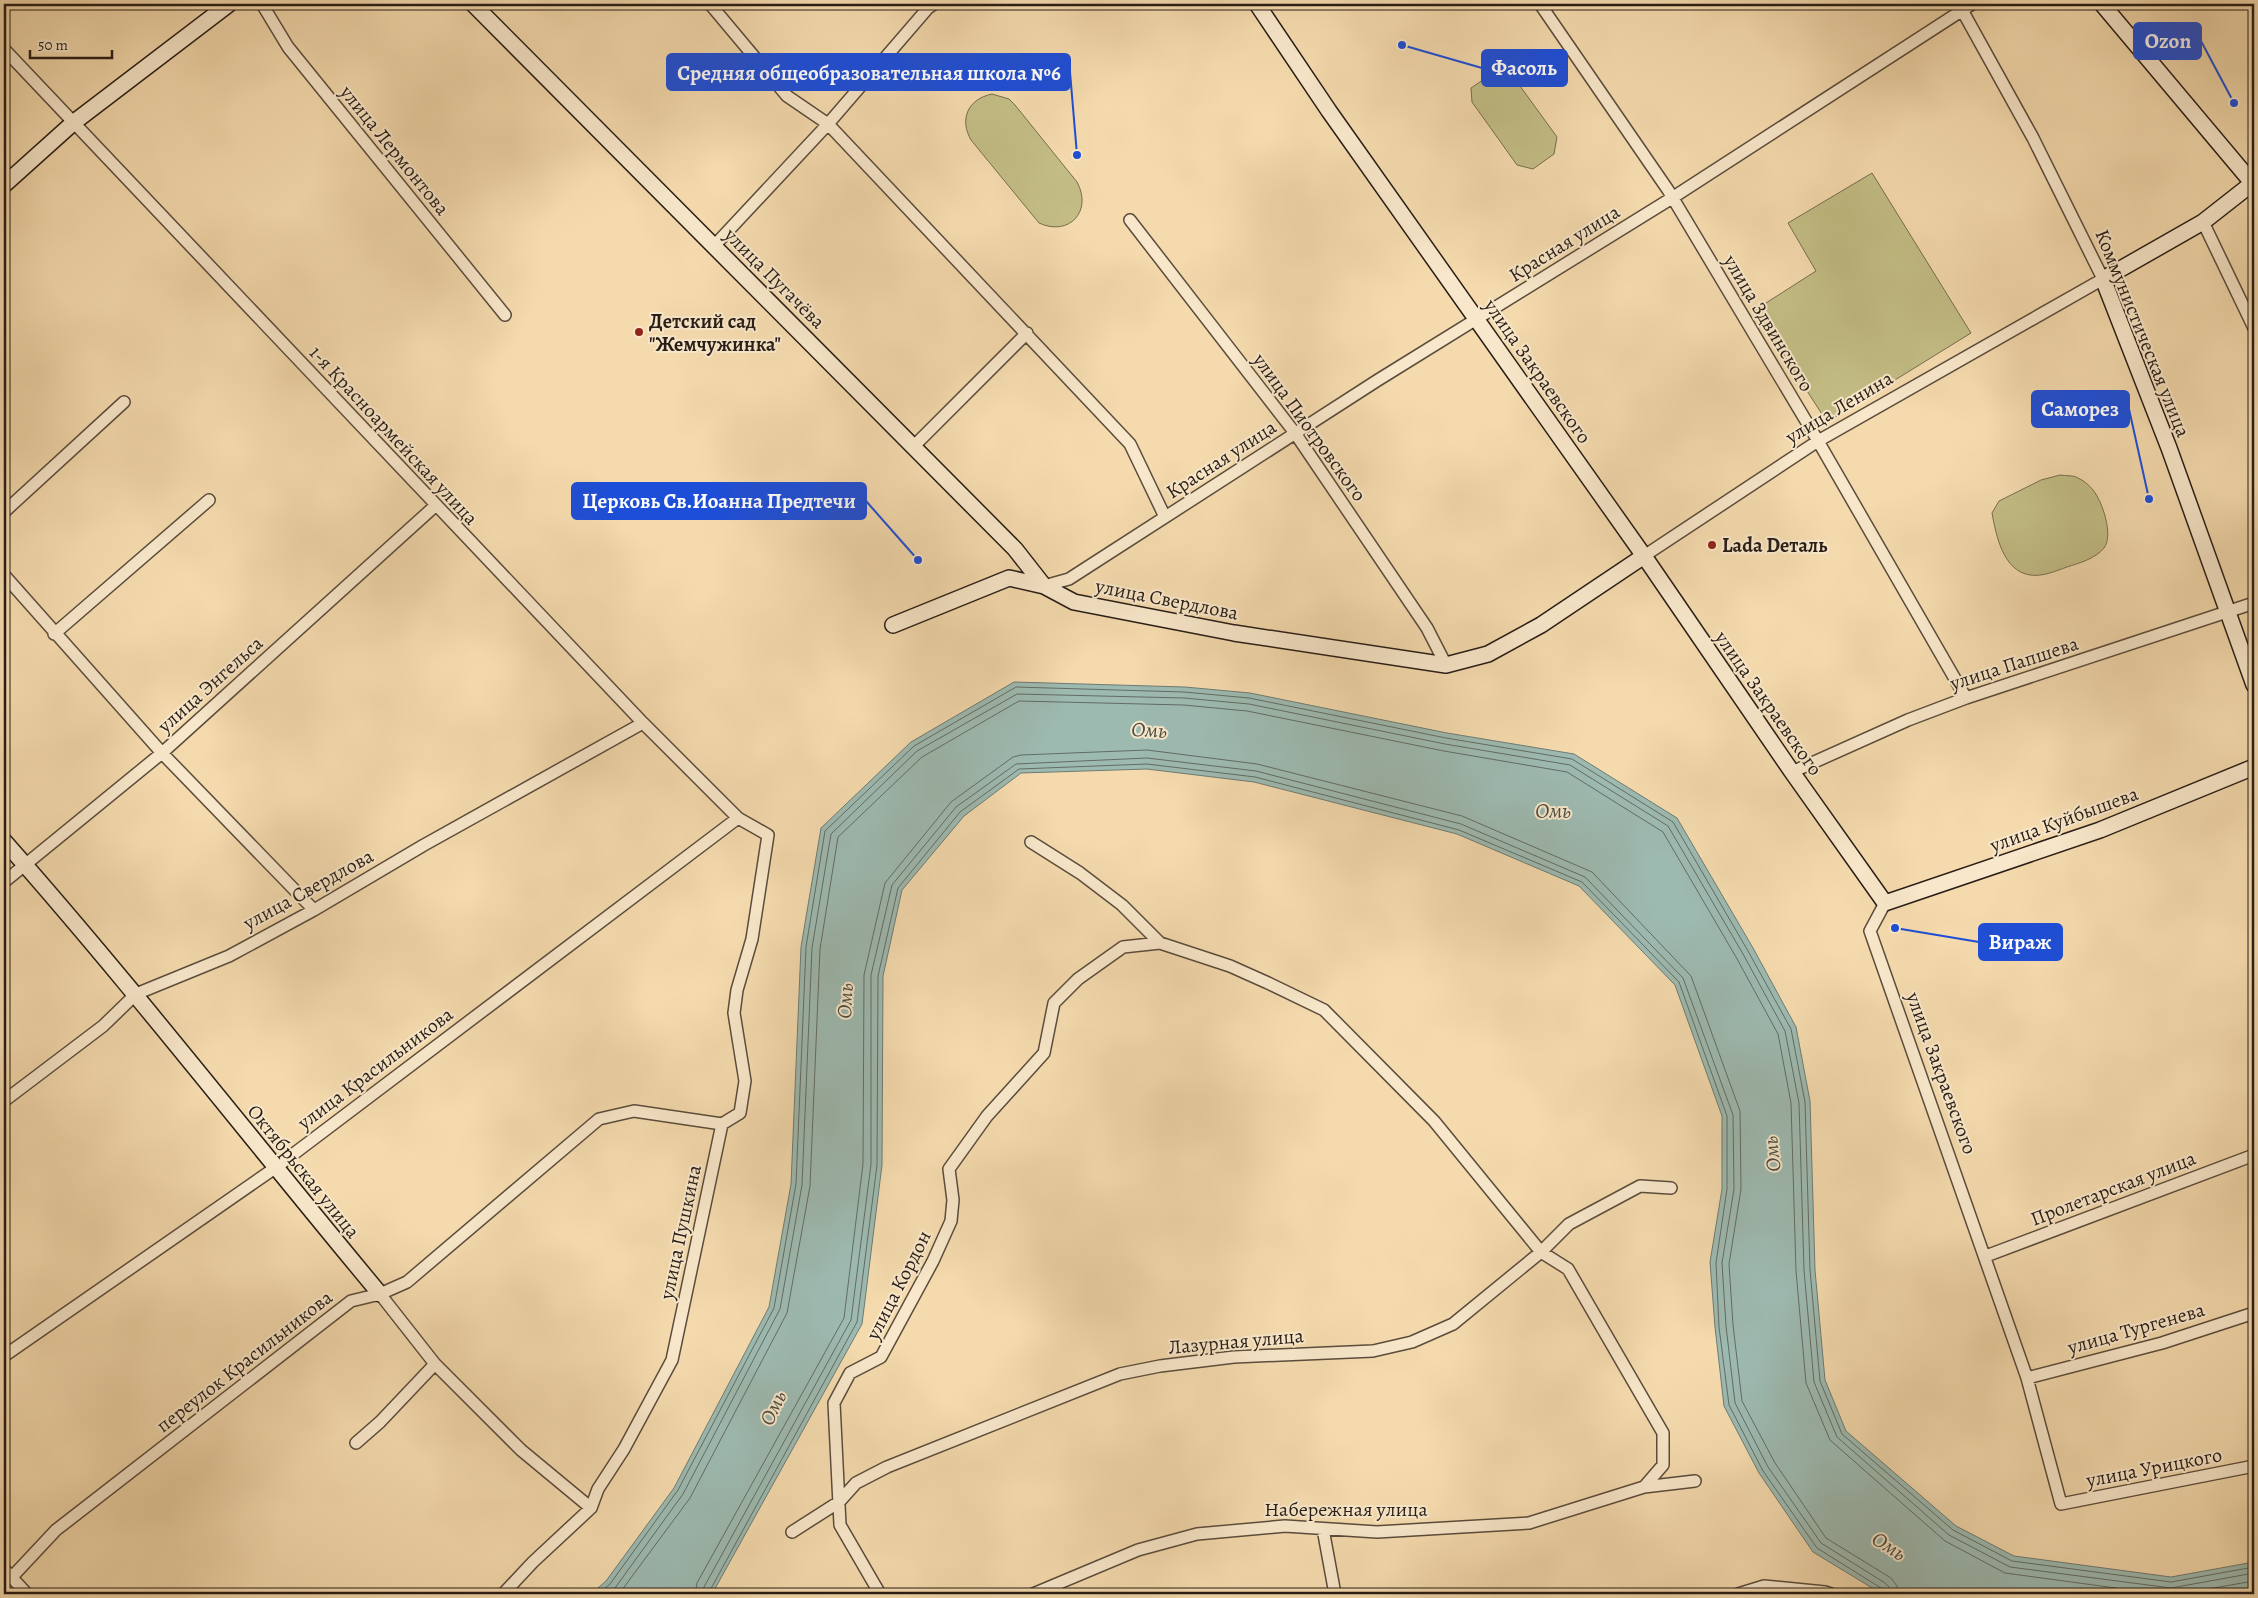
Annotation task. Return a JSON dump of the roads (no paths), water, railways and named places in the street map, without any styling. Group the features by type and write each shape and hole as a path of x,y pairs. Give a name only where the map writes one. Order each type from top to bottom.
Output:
{"street":[{"path":"4,185 73,123 230,4"},
{"name":"улица Лермонтова","path":"262,4 288,47 505,315"},
{"name":"улица Пугачёва","path":"473,4 837,368 913,448 1014,549 1044,586"},
{"path":"710,4 787,96 828,124 1130,444 1165,518"},
{"path":"714,246 828,124 928,8 934,4"},
{"name":"улица Закраевского","path":"1257,4 1329,111 1644,556 1792,772 1885,903 1870,930 1986,1256 2027,1378 2061,1504"},
{"name":"улица Здвинского","path":"1540,4 1672,198 1818,441 1966,698"},
{"path":"2102,4 2254,184"},
{"name":"Красная улица","path":"1044,586 1069,579 1378,380 1672,198 1967,7"},
{"name":"Коммунистическая улица","path":"1967,7 2103,278 2168,448 2254,685"},
{"name":"1-я Красноармейская улица","path":"4,50 643,723 738,818 768,835 752,938 737,990 734,1013 745,1081 743,1101 740,1113 722,1124"},
{"name":"улица Ленина","path":"1446,665 1488,654 1541,625 1818,441 2203,222 2254,184"},
{"name":"улица Пиотровского","path":"1130,220 1295,433 1427,628 1446,665"},
{"path":"2203,222 2254,328"},
{"path":"913,448 1026,333"},
{"path":"4,512 124,402"},
{"path":"54,634 209,500"},
{"name":"улица Энгельса","path":"4,882 162,753 435,506"},
{"path":"4,575 54,634 162,753 314,910"},
{"name":"улица Свердлова","path":"893,625 1009,578 1044,586 1074,602 1234,633 1446,665"},
{"name":"улица Папшева","path":"1792,772 1908,720 1966,698 2254,603"},
{"name":"улица Свердлова","path":"4,1101 96,1032 136,994 229,956 314,910 424,845 643,723"},
{"name":"улица Куйбышева","path":"1885,903 2100,830 2254,767"},
{"name":"улица Красильникова","path":"4,1356 274,1168 738,818"},
{"name":"Октябрьская улица","path":"4,840 136,994 274,1168 380,1294 435,1364 521,1450 591,1508"},
{"path":"1031,842 1080,874 1122,905 1160,943 1230,966 1324,1010 1434,1121 1541,1252 1568,1269 1664,1433 1663,1465 1644,1487"},
{"name":"улица Кордон","path":"880,1594 840,1525 838,1452 834,1403 850,1373 881,1357 941,1245 951,1221 953,1200 949,1169 987,1116 1044,1053 1054,1003 1078,979 1123,947 1160,943"},
{"name":"переулок Красильникова","path":"8,1573 56,1530 351,1301 380,1294 407,1282 598,1119 634,1112 722,1124"},
{"name":"улица Пушкина","path":"504,1594 533,1562 591,1508 598,1489 624,1449 672,1360 722,1124"},
{"name":"Пролетарская улица","path":"1986,1256 2254,1155"},
{"name":"Лазурная улица","path":"792,1532 839,1502 856,1483 887,1467 1120,1374 1160,1366 1234,1357 1373,1351 1412,1342 1453,1324 1541,1252 1570,1224 1640,1186 1671,1188"},
{"name":"улица Тургенева","path":"2027,1378 2162,1343 2254,1313"},
{"path":"356,1443 380,1422 435,1364"},
{"name":"улица Урицкого","path":"2061,1504 2254,1466"},
{"name":"Набережная улица","path":"1033,1594 1138,1550 1197,1534 1285,1526 1377,1532 1528,1522 1644,1487 1695,1481"},
{"path":"1323,1529 1335,1594"},
{"path":"8,1573 27,1594"},
{"path":"1738,1594 1764,1586 1831,1594"}],"water":[{"name":"Омь","path":"1014,682 1185,687 1250,693 1447,733 1574,754 1677,818 1753,948 1796,1027 1810,1101 1815,1270 1825,1380 1846,1431 1956,1526 2014,1556 2171,1577 2254,1562 2254,1594 1882,1594 1813,1552 1759,1473 1724,1406 1710,1262 1722,1189 1722,1116 1675,985 1579,886 1457,834 1254,782 1147,769 1021,773 964,816 902,890 883,976 882,1165 862,1324 712,1594 591,1594 606,1581 674,1488 769,1307 791,1184 801,947 821,828 911,742"}],"place":[{"name":"Фасоль","path":"1402,45"},
{"name":"Ozon","path":"2234,103"},
{"name":"Средняя общеобразовательная школа №6","path":"1077,155"},
{"name":"Детский сад \"Жемчужинка\"","path":"639,332"},
{"name":"Саморез","path":"2149,499"},
{"name":"Lada Dеталь","path":"1712,545"},
{"name":"Церковь Св.Иоанна Предтечи","path":"918,560"},
{"name":"Вираж","path":"1895,928"}]}
